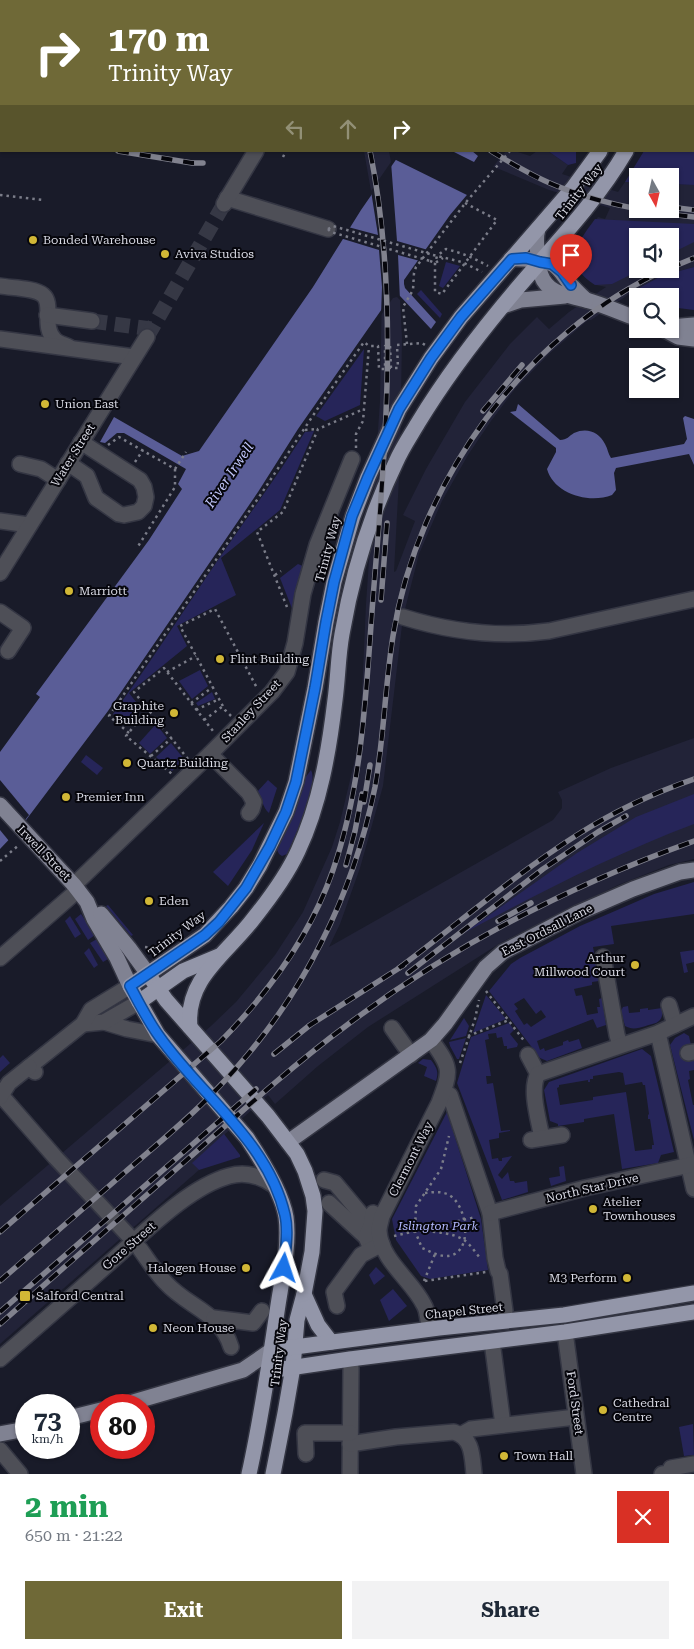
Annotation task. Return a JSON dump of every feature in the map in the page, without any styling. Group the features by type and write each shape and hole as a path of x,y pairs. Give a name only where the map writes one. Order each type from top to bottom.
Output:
{"highway":[{"name":"Trinity Way","path":"249,1474 257,1439 284,1268 286,1216 275,1186 247,1138 158,1035 130,986 205,935 219,922 246,888 270,846 286,812 296,782 334,582 352,516 399,409 431,358 461,317 573,188 599,152"},
{"name":"Trinity Way","path":"139,1002 183,971 220,956 253,920 297,854 306,832 324,769 342,636 351,589 369,528 396,461 450,373 503,306 564,237 613,173 625,152"},
{"path":"190,1027 189,1009 194,991 220,956"},
{"name":"Trinity Way","path":"148,974 190,1027 268,1116 297,1154 305,1171 315,1211 312,1252 297,1320 293,1367 274,1472"},
{"path":"304,1294 318,1326 331,1342"},
{"name":"Chapel Street","path":"272,1350 564,1315 694,1294"},
{"name":"Chapel Street","path":"268,1372 350,1359 565,1332 694,1312"}],"main road":[{"path":"538,229 536,237 540,273 544,282 565,296 586,300 629,316"},
{"path":"562,272 560,259 564,237"},
{"path":"512,259 526,258 552,264 562,272 571,285 586,300"},
{"path":"503,306 521,300 565,296"},
{"path":"679,331 692,336"},
{"path":"679,337 692,336"},
{"name":"Irwell Street","path":"0,806 96,908 148,974"},
{"name":"East Ordsall Lane","path":"288,1142 431,1040 446,1024 486,967 503,952 578,912 633,889 680,872 694,870"},
{"name":"Irwell Street","path":"80,892 117,958 130,986"},
{"name":"Chapel Street","path":"155,1396 243,1370 272,1350"},
{"name":"Chapel Street","path":"243,1370 268,1372"},
{"path":"0,1434 15,1431"}],"street":[{"path":"255,152 227,199 328,229"},
{"path":"0,286 34,291 44,295 48,302 48,328 54,339 74,349"},
{"path":"47,315 92,321"},
{"path":"0,339 74,349"},
{"name":"Water Street","path":"0,573 140,347 74,349"},
{"path":"68,463 87,476 96,498 120,514 133,514 144,506 146,497 140,480 81,442"},
{"name":"Stanley Street","path":"0,958 80,892 181,782 272,692 286,672 295,643 303,594 317,545 352,459"},
{"path":"20,464 41,469 58,480"},
{"path":"0,521 29,525"},
{"path":"402,617 462,632 507,635 526,634 549,631 694,599"},
{"path":"0,612 23,628 8,651"},
{"path":"210,754 249,793 254,802 249,813"},
{"path":"603,957 620,1045"},
{"path":"128,1235 1,1096 9,1083 32,1070 82,1024 91,1010 130,986"},
{"path":"104,1022 139,1002"},
{"path":"669,1005 675,1025"},
{"path":"562,1135 536,1139 534,1088 538,1074 693,1019"},
{"path":"82,1024 104,1022 158,1035"},
{"path":"392,1028 411,1055"},
{"path":"658,1033 691,1165 694,1189"},
{"name":"Clermont Way","path":"374,1238 379,1229 382,1216 439,1103 446,1084 449,1073 447,1064 431,1040"},
{"path":"527,1049 538,1074"},
{"path":"450,1095 490,1213 494,1253 500,1274 505,1311"},
{"path":"337,1306 334,1292 342,1275 374,1238 374,1209 402,1156"},
{"name":"North Star Drive","path":"490,1213 586,1188 691,1165"},
{"name":"Gore Street","path":"0,1359 198,1189 230,1176 242,1174 263,1178 275,1186"},
{"path":"324,1180 335,1183 404,1276 425,1307 428,1320"},
{"path":"329,1203 374,1238"},
{"path":"140,1249 167,1284 214,1318 228,1336 231,1347"},
{"path":"214,1318 253,1323 262,1310"},
{"name":"Ford Street","path":"565,1332 584,1474"},
{"path":"493,1349 503,1425"},
{"path":"350,1359 350,1474"},
{"path":"306,1454 305,1433 350,1438 444,1432 462,1434 471,1429 576,1417"},
{"path":"462,1434 467,1439 470,1447 474,1474"},
{"path":"0,1450 20,1474"},
{"path":"666,1473 671,1468 694,1464"}],"path":[{"path":"283,157 286,152"},
{"path":"407,344 403,307 411,294 416,267 465,203 509,152"},
{"path":"0,195 43,200"},
{"path":"435,256 434,292 442,294 497,220 465,203"},
{"path":"444,258 435,262 430,261 331,232 328,229 333,226 466,264 484,273"},
{"path":"435,256 446,249 471,257 489,266"},
{"path":"129,733 109,716 364,342 369,346 422,343 427,346"},
{"path":"390,345 391,368 398,368 397,345"},
{"path":"352,459 356,450 356,434 363,421 369,346"},
{"path":"378,346 379,369 385,369 385,346"},
{"path":"305,430 318,429 364,409"},
{"path":"289,611 257,532 283,512 318,429"},
{"path":"175,469 186,452"},
{"path":"275,575 281,571"},
{"path":"233,719 212,687 180,626 215,609 259,692"},
{"path":"167,673 196,656"},
{"path":"190,762 134,692 164,668 217,735"},
{"path":"191,703 212,687"},
{"path":"196,710 219,699"},
{"path":"204,720 223,706"},
{"path":"148,709 126,736 181,782"},
{"path":"151,756 172,738"},
{"path":"0,862 19,845"},
{"path":"144,947 152,949 164,948"},
{"path":"482,988 509,1020 527,1049"},
{"path":"458,1067 480,1000 476,998"},
{"path":"468,1036 509,1020"},
{"path":"426,1192 450,1195 457,1203 464,1220 465,1241 459,1250 450,1256 442,1256 422,1248 415,1231 416,1206 441,1169 451,1128 460,1122"},
{"path":"374,1238 415,1231 490,1213"},
{"path":"415,1231 441,1232 465,1241 484,1261 498,1271"},
{"path":"435,1254 424,1282 498,1271"}],"shaded area":[{"path":"364,152 389,152 397,238 402,338 400,459 394,572 415,521 403,515 426,469 465,402 510,344 537,317 549,329 569,312 606,287 596,285 592,225 598,217 605,219 610,208 549,190 476,160 472,152 518,152 530,156 536,152 549,152 568,165 562,174 618,192 625,182 629,182 629,218 679,218 679,184 694,185 694,267 679,271 679,228 629,228 629,278 657,278 639,288 629,288 629,294 591,320 588,320 549,354 515,389 468,455 442,501 419,554 403,617 383,786 360,868 340,924 329,947 553,820 562,808 562,800 558,792 611,768 694,738 694,859 669,865 618,885 502,942 368,1027 318,1066 275,1104 268,1095 193,1163 199,1170 0,1344 0,1206 211,1026 236,1002 275,955 303,912 332,847 357,751 380,401 382,287 372,197"}],"green space":[{"path":"549,152 576,152 576,163 568,165"},
{"path":"643,152 694,152 694,185 679,184 679,168 634,168"},
{"path":"595,219 694,224 694,242 679,250 679,228 629,228 629,276 612,284 595,285 584,277 578,269 575,254 582,237"},
{"path":"446,262 460,266 443,288 439,286"},
{"path":"694,267 694,310 679,308 679,288 639,288 657,278 679,278 679,271"},
{"path":"421,290 442,314 440,318 417,294"},
{"path":"364,349 360,405 325,421 316,416"},
{"path":"314,431 280,510 221,558 236,595 177,626 187,646 129,693 140,707 126,726 113,714 305,432"},
{"path":"298,564 305,567 293,611 280,578"},
{"path":"200,670 208,686 192,699 179,681"},
{"path":"212,692 215,699 198,706 196,703"},
{"path":"156,724 167,738 150,754 139,743"},
{"path":"171,743 184,759 172,771 156,757"},
{"path":"86,755 103,768 97,775 81,762"},
{"path":"311,770 313,777 312,787 305,812 287,854 282,856 277,850 296,807 305,778"},
{"path":"268,780 277,788 269,813 257,792"},
{"path":"694,794 694,824 606,861 464,933 577,853 636,817"},
{"path":"264,823 252,850 228,886 213,872"},
{"path":"694,882 694,914 611,926 614,944 593,947 599,981 592,982 592,985 574,989 576,996 582,995 587,1015 598,1013 597,1007 600,1007 599,999 602,998 606,1025 597,1028 593,1019 537,1041 540,1050 544,1048 545,1051 563,1045 563,1042 568,1040 569,1042 579,1039 582,1048 547,1061 540,1058 489,991 511,964 520,958 580,926 654,894","holes":["524,998 536,1014 541,1010 546,1017 531,1027 527,1023 524,1025 515,1011 518,1009 514,1004"]},
{"path":"108,905 133,935 131,936 106,906"},
{"path":"81,914 95,935 88,940 75,919"},
{"path":"70,916 81,934 75,938 65,921"},
{"path":"97,939 108,959 103,962 90,943"},
{"path":"89,948 98,965 94,968 84,953"},
{"path":"694,950 694,962 686,964 688,972 684,973 680,952"},
{"path":"486,995 506,1019 473,1033"},
{"path":"628,1006 629,1013 640,1012 640,1009 662,1008 662,1017 656,1023 629,1028 625,1026 621,1011 623,1007"},
{"path":"464,1018 469,1026 466,1036 450,1040"},
{"path":"509,1023 514,1030 510,1034 518,1044 517,1047 507,1049 507,1046 504,1046 502,1037 497,1038 496,1033 488,1034 489,1039 485,1040 491,1076 486,1076 487,1084 493,1083 501,1131 510,1130 499,1133 499,1138 489,1140 492,1159 498,1158 499,1161 502,1161 502,1158 512,1156 498,1175 502,1179 508,1172 510,1181 515,1183 527,1181 528,1192 502,1200 457,1083 471,1037"},
{"path":"684,1033 689,1036 694,1059 694,1070 689,1071 690,1079 688,1080 694,1105 694,1140 670,1045 675,1038"},
{"path":"466,1038 459,1059 457,1059 449,1042"},
{"path":"642,1049 651,1056 674,1152 661,1155 658,1163 622,1169 614,1114 584,1119 584,1122 558,1126 558,1124 550,1121 544,1090 549,1082","holes":["623,1073 625,1085 642,1082 645,1085 648,1119 650,1119 654,1145 652,1145 652,1149 635,1151 626,1092 560,1105 557,1088 559,1085 588,1080 590,1082 593,1076"]},
{"path":"3,1055 10,1063 0,1072 0,1058"},
{"path":"423,1059 431,1060 435,1065 437,1070 436,1081 424,1076 427,1067 418,1063"},
{"name":"Islington Park","path":"447,1112 481,1219 488,1270 430,1279 421,1276 396,1240 392,1219"},
{"path":"224,1134 240,1157 199,1170 192,1163"},
{"path":"564,1166 566,1181 551,1186 549,1178 560,1176 559,1167"},
{"path":"376,1267 385,1276 374,1285 369,1275"},
{"path":"393,1289 407,1306 389,1321 380,1300"},
{"path":"693,1424 694,1455 684,1456 679,1427"}],"water":[{"name":"River Irwell","path":"401,152 503,152 450,215 404,280 405,288 436,322 431,329 400,296 391,296 298,429 258,492 108,711 20,828 0,849 0,752 40,697 36,694 149,540 182,489 178,484 186,469 124,433 117,433 105,443 100,442 114,417 182,456 199,451 313,287 361,210"},
{"path":"518,404 560,440 566,439 579,431 588,431 596,434 606,446 611,458 684,444 687,439 683,418 685,416 694,419 694,465 689,454 616,468 614,473 616,490 612,495 593,498 574,495 557,485 547,469 556,452 556,448 510,412 516,411"}],"pier":[{"path":"398,152 454,152 474,162 478,156 473,152 505,152 469,196 394,159"},
{"path":"391,162 397,241 428,250 420,261 398,255 400,300 397,297 393,298 381,315 382,287 379,250 340,238 348,227 378,235 371,191"},
{"path":"0,780 29,815 9,841 0,830"}],"tunnel":[{"path":"147,337 224,204"},
{"path":"92,321 151,329"}],"railway":[{"path":"124,152 192,163 203,163"},
{"path":"0,1232 221,1041 239,1022 256,1003 300,941 324,895 333,870 351,804 362,736 385,430 387,374 385,262 379,206 370,152"},
{"path":"493,152 536,177 569,191 640,209 694,217"},
{"path":"679,208 694,210"},
{"path":"679,264 694,258"},
{"path":"0,1281 203,1103 260,1040 287,1002 330,924 360,847 375,787 393,636 406,579 426,523 453,470 486,419 524,373 568,332 615,297 650,278"},
{"path":"483,411 522,365"},
{"path":"381,600 387,523"},
{"path":"364,802 370,765"},
{"path":"399,968 509,883 577,835 663,790 694,779"},
{"path":"346,865 362,794"},
{"path":"408,973 543,869 598,832 626,816"},
{"path":"0,1324 267,1090 306,1057 387,996 428,969 514,920 603,877 694,841"},
{"path":"498,921 531,903"},
{"path":"274,1054 310,1025 404,965"},
{"path":"0,1312 256,1089"}],"place":[{"name":"Bonded Warehouse","path":"33,240"},
{"name":"Aviva Studios","path":"165,254"},
{"name":"Union East","path":"45,404"},
{"name":"Marriott","path":"69,591"},
{"name":"Flint Building","path":"220,659"},
{"name":"Graphite Building","path":"174,713"},
{"name":"Quartz Building","path":"127,763"},
{"name":"Premier Inn","path":"66,797"},
{"name":"Eden","path":"149,901"},
{"name":"Arthur Millwood Court","path":"635,965"},
{"name":"Atelier Townhouses","path":"593,1209"},
{"name":"Halogen House","path":"246,1268"},
{"name":"M3 Perform","path":"627,1278"},
{"name":"Salford Central","path":"25,1296"},
{"name":"Neon House","path":"153,1328"},
{"name":"Cathedral Centre","path":"603,1410"},
{"name":"Town Hall","path":"504,1456"}],"route":[{"path":"284,1268 286,1216 275,1186 264,1165 247,1138 158,1035 130,986 205,935 219,922 246,888 279,828 292,796 300,765 334,582 352,516 399,409 431,358 452,328 512,259 526,258 552,264 562,272 571,285"}]}
